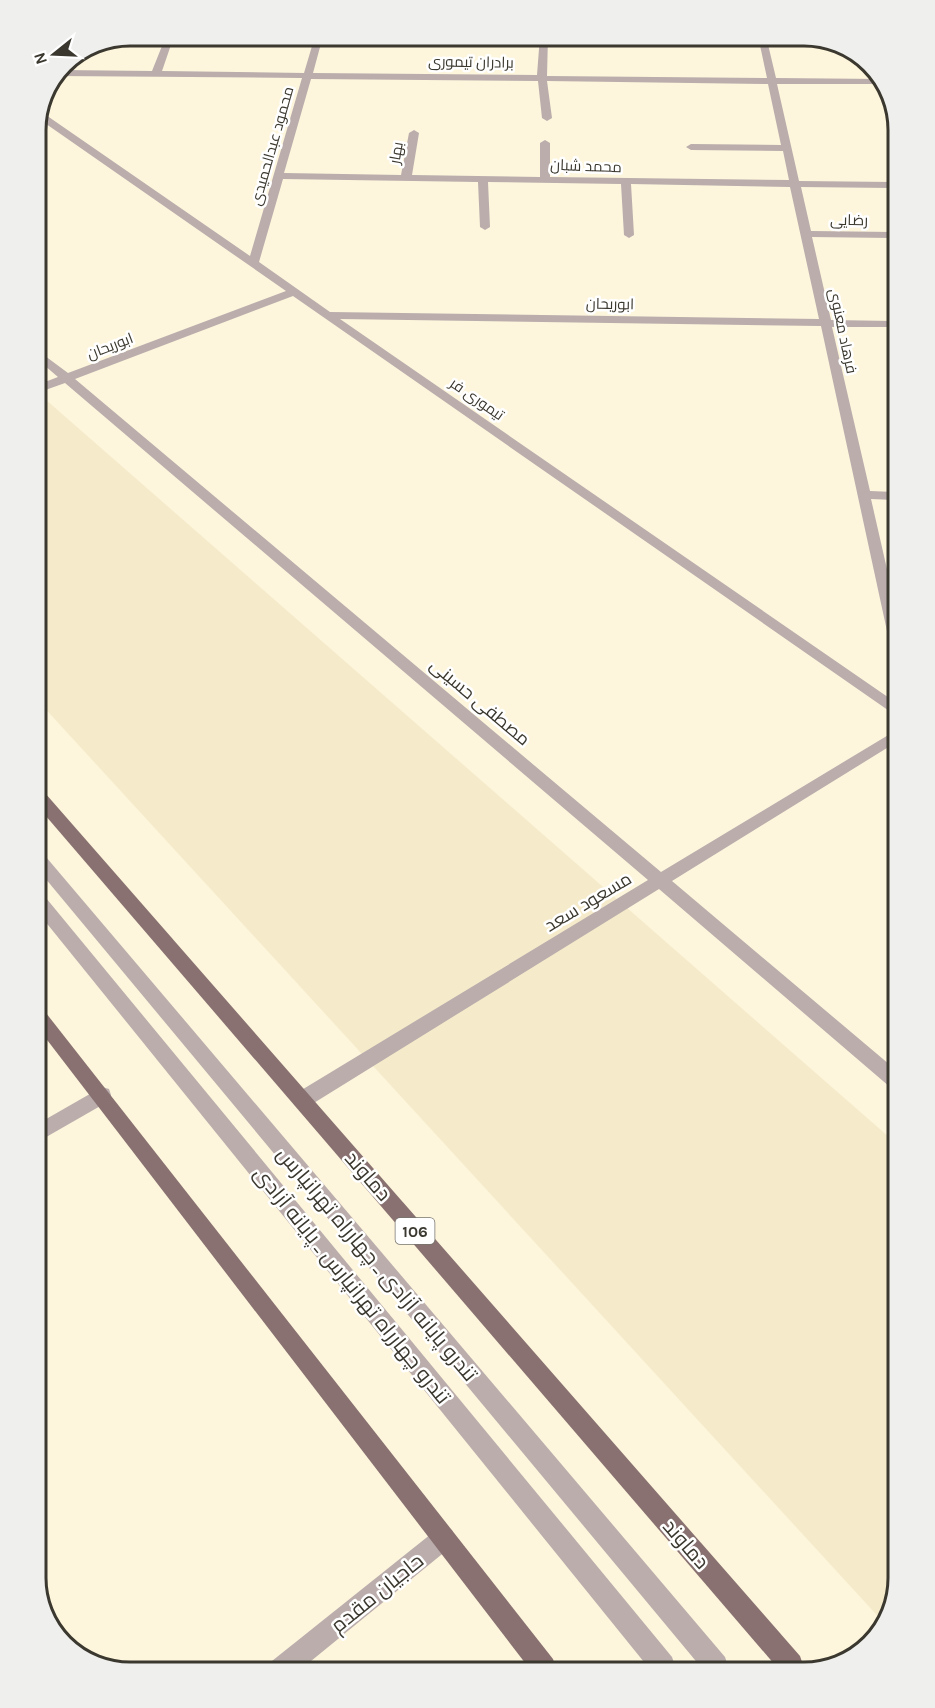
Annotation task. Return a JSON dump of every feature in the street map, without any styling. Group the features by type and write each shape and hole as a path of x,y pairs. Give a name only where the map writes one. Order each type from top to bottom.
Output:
{"main road":[{"name":"دماوند","path":"47,806 788,1662"},
{"path":"46,1026 539,1662"}],"street":[{"path":"156,74 166,46"},
{"name":"محمود عبدالحمیدی","path":"254,264 317,46"},
{"path":"543,47 542,78 547,118"},
{"name":"فرهاد معنوی","path":"764,47 888,605"},
{"name":"برادران تیموری","path":"84,74 873,82"},
{"name":"تیموری فر","path":"47,120 888,705"},
{"name":"بهار","path":"406,178 414,133"},
{"path":"545,142 545,180"},
{"path":"691,147 787,148"},
{"name":"محمد شبان","path":"279,176 888,185"},
{"path":"483,179 485,227"},
{"path":"626,182 629,235"},
{"name":"رضایی","path":"806,234 888,235"},
{"name":"ابوریحان","path":"47,386 294,292"},
{"name":"ابوریحان","path":"326,315 888,324"},
{"name":"مصطفی حسینی","path":"47,361 888,1074"},
{"path":"864,495 888,496"},
{"name":"مسعود سعد","path":"302,1100 888,740"},
{"name":"تندرو پایانه آزادی ـ چهارراه تهرانپارس","path":"46,869 713,1662"},
{"name":"تندرو چهارراه تهرانپارس ـ پایانه آزادی","path":"46,911 660,1662"},
{"path":"46,1129 102,1095"},
{"name":"حاجیان مقدم","path":"292,1661 444,1538"}],"shaded area":[{"path":"47,401 888,1136 888,1588 879,1617 47,710"}]}
